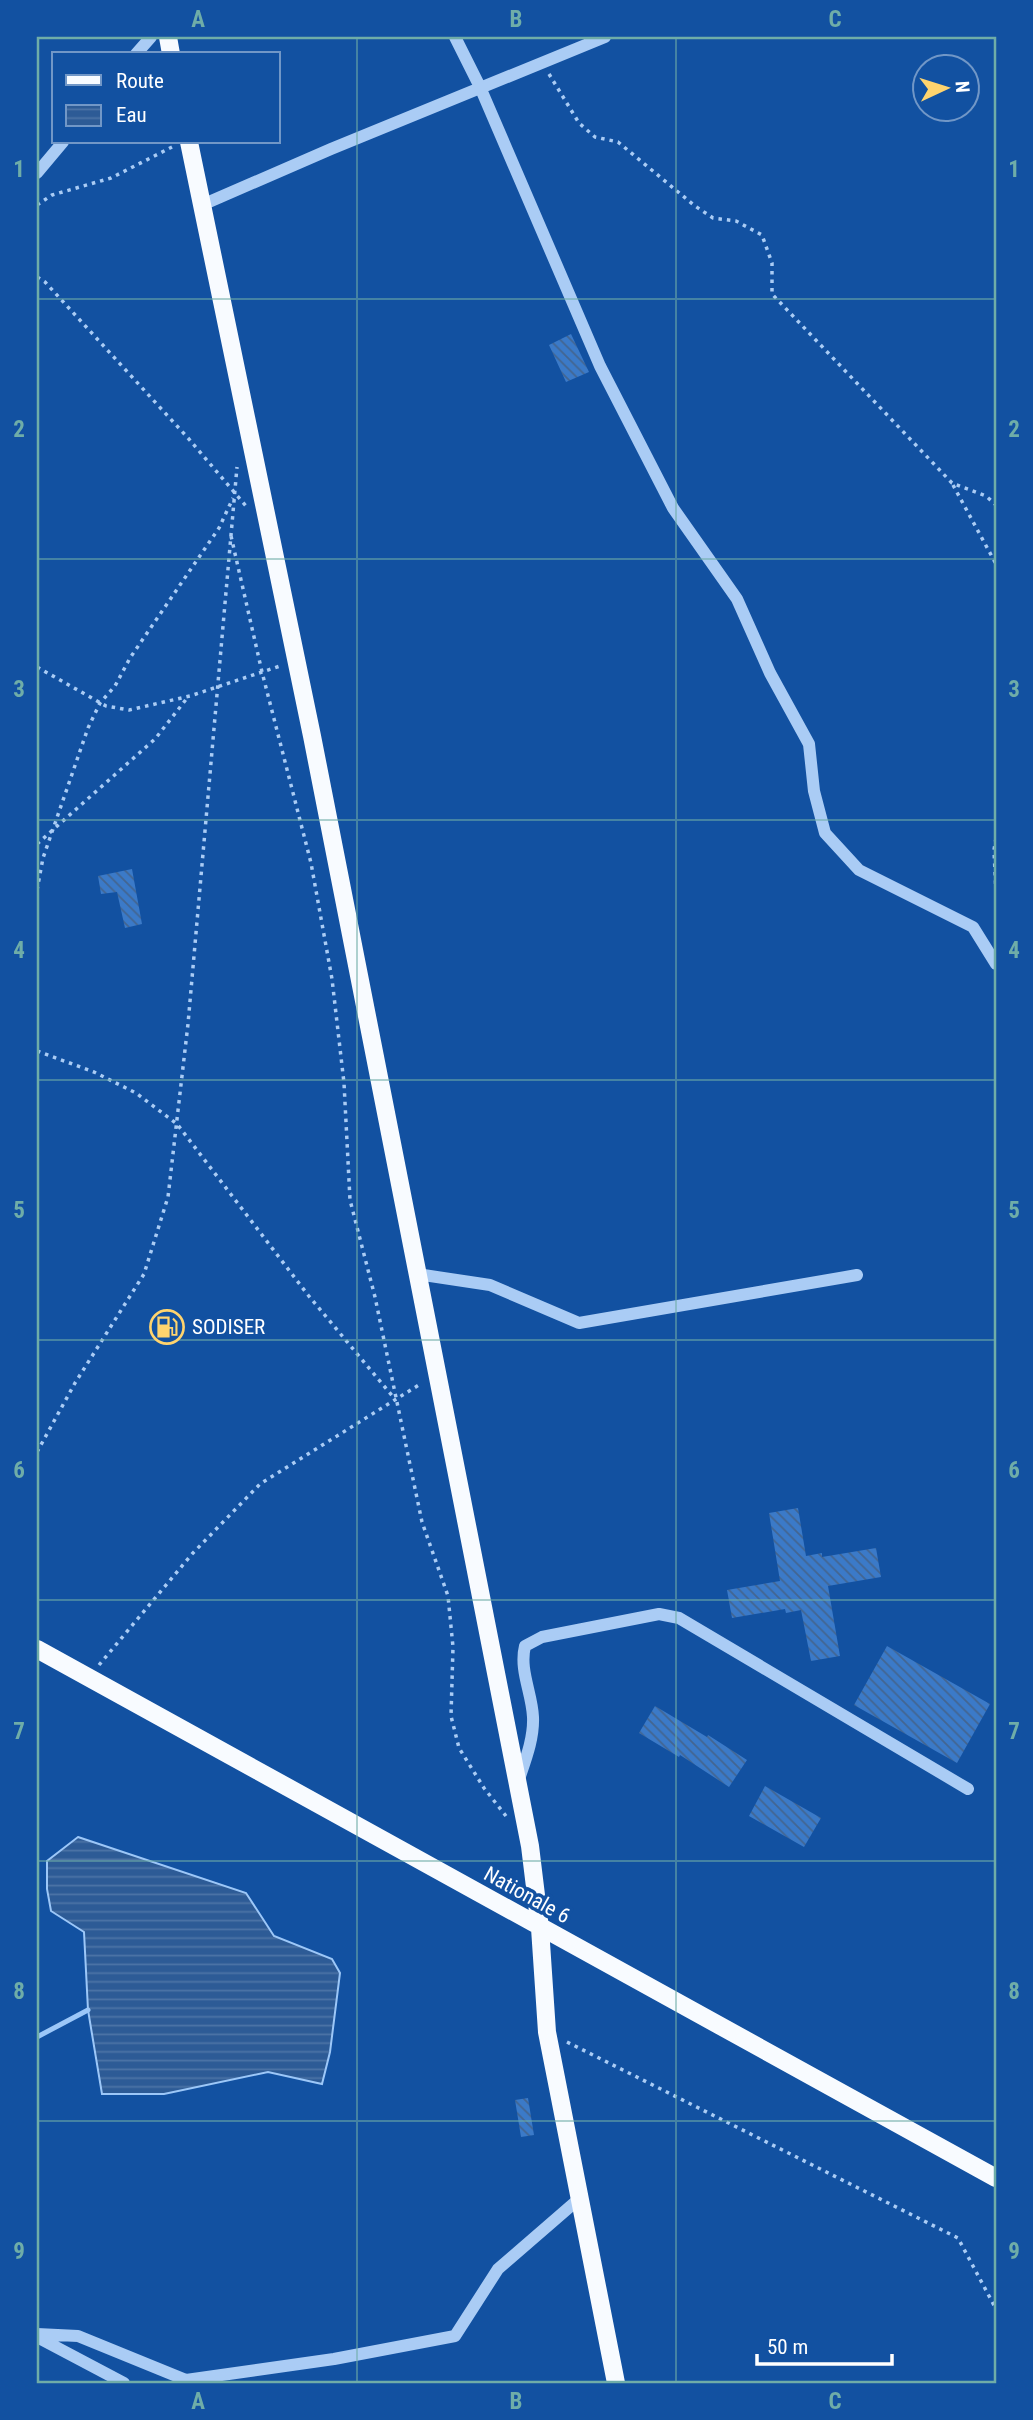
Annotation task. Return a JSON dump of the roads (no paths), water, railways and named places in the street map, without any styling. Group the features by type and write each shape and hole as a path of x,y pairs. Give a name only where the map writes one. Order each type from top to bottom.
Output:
{"main road":[{"path":"189,144 297,660 530,1846 540,1928 547,2032 616,2383"},
{"name":"Nationale 6","path":"37,1649 996,2178"}],"street":[{"path":"138,52 151,37"},
{"path":"455,37 480,87 600,366 673,508 737,599 770,673 809,744 814,791 825,833 859,870 973,927 996,964"},
{"path":"202,205 605,37"},
{"path":"37,173 61,144"},
{"path":"417,1274 490,1285 579,1323 857,1275"},
{"path":"517,1785 531,1741 533,1717 522,1656 524,1646 542,1637 659,1614 679,1618 968,1789"},
{"path":"37,2336 78,2336 186,2380 334,2359 455,2336 498,2269 580,2198"},
{"path":"37,2336 124,2383"}],"water":[{"path":"78,1837 246,1893 274,1936 332,1959 340,1973 330,2052 322,2084 268,2072 164,2094 102,2094 88,2010 84,1932 51,1911 47,1889 47,1861"}],"waterway":[{"path":"37,2037 88,2010"}],"place":[{"name":"SODISER","path":"167,1327"}]}
